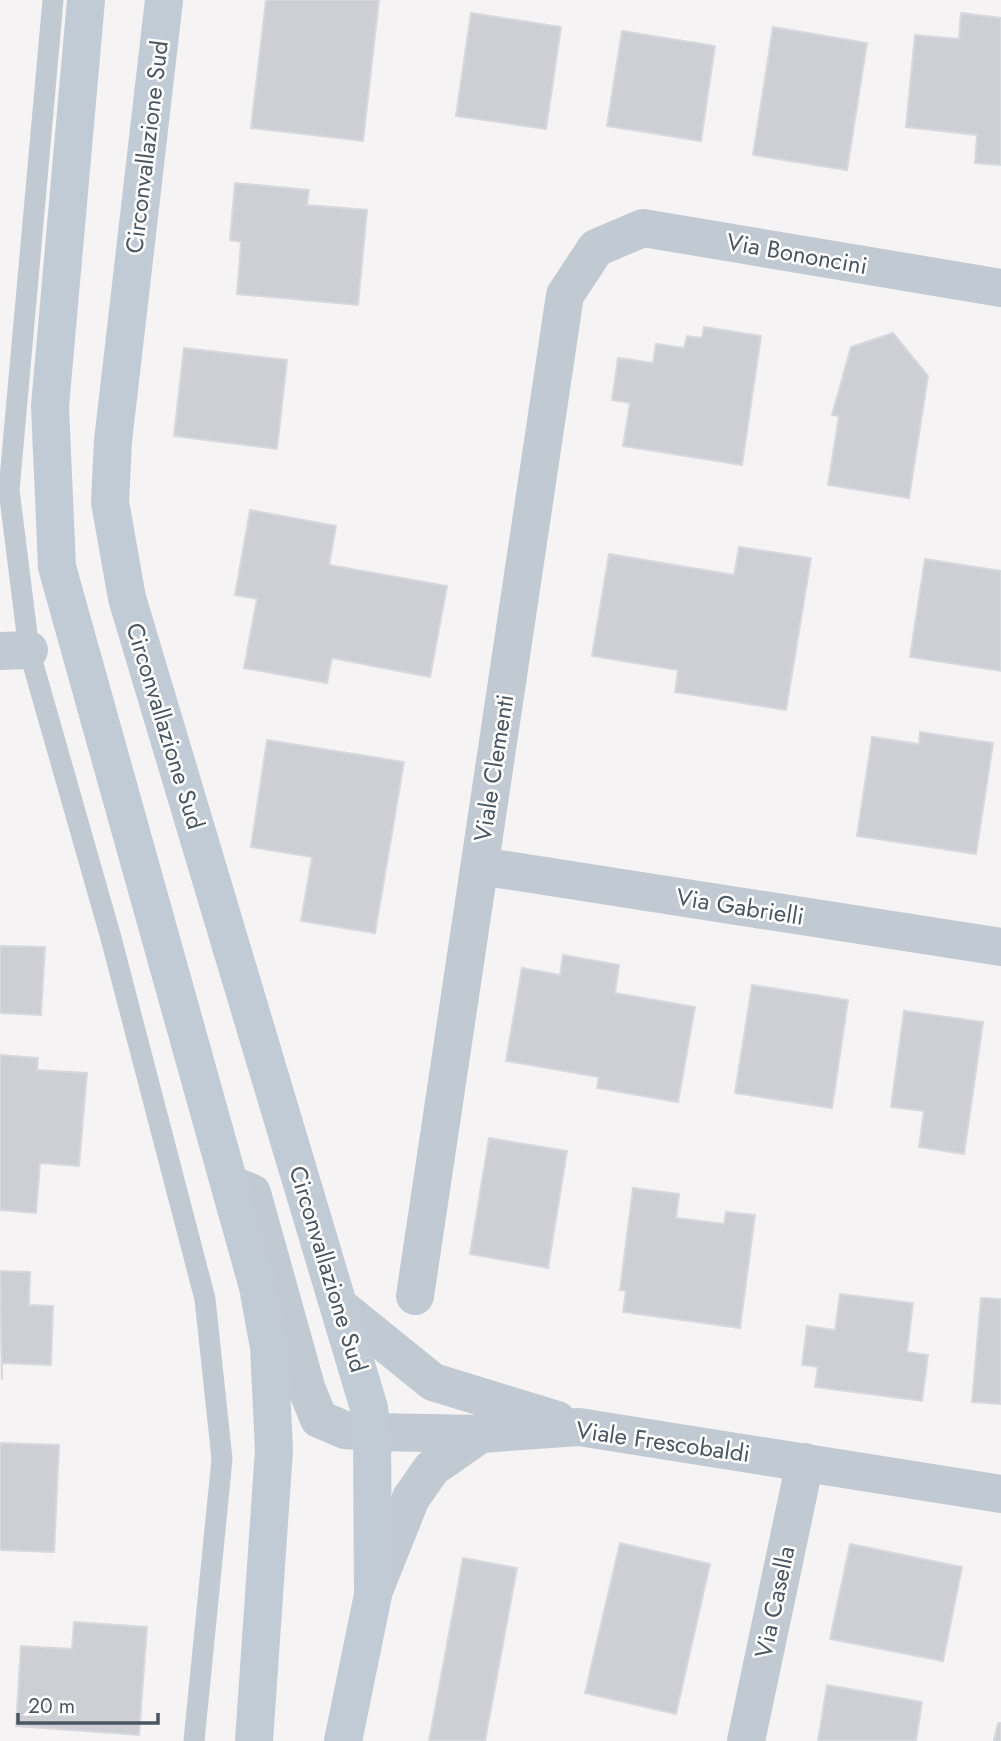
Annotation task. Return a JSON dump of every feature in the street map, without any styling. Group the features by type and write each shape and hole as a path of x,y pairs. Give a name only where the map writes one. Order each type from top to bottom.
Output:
{"main road":[{"path":"86,0 50,406 57,567 258,1287 269,1347 274,1450 254,1741"},
{"name":"Circonvallazione Sud","path":"164,0 113,441 110,502 127,598 369,1408 372,1432 373,1595 343,1741"}],"street":[{"name":"Via Bononcini","path":"596,248 643,228 1001,288"},
{"name":"Viale Clementi","path":"415,1296 565,295 596,248"},
{"name":"Via Gabrielli","path":"480,866 1001,947"},
{"name":"Circonvallazione Sud","path":"230,1184 252,1193 307,1390 319,1419 345,1430 481,1434"},
{"path":"339,1306 433,1382 579,1427"},
{"name":"Viale Frescobaldi","path":"481,1434 579,1427 1001,1494"},
{"path":"373,1595 411,1498 432,1468 481,1434"},
{"name":"Via Casella","path":"746,1741 805,1462"}],"lane":[{"path":"53,0 9,490 14,651 111,938 205,1299 222,1460 194,1741"}],"building":[{"path":"266,0 379,0 363,141 251,128"},
{"path":"471,13 561,27 546,129 456,116"},
{"path":"961,13 1001,18 1001,165 975,163 977,135 906,127 915,35 959,39"},
{"path":"773,27 867,43 847,170 753,155"},
{"path":"622,31 715,46 701,141 607,126"},
{"path":"235,183 309,190 307,205 367,210 358,305 237,294 241,242 230,240"},
{"path":"704,327 761,336 742,465 623,446 630,403 612,400 618,358 653,363 656,344 684,348 687,336 702,338"},
{"path":"893,333 928,376 909,498 828,485 839,416 832,415 851,347"},
{"path":"184,348 287,360 277,449 174,436"},
{"path":"250,510 336,526 329,565 447,586 430,677 332,658 327,683 244,668 257,599 235,595"},
{"path":"739,547 811,558 786,710 675,692 678,670 592,656 609,554 734,575"},
{"path":"925,559 1001,571 1001,671 910,657"},
{"path":"920,732 993,743 976,854 857,836 872,737 919,744"},
{"path":"267,740 404,762 375,933 301,921 312,857 251,847"},
{"path":"0,946 45,947 41,1015 0,1013"},
{"path":"563,955 619,965 615,993 695,1007 678,1102 597,1088 599,1077 506,1061 522,968 560,975"},
{"path":"752,985 848,1000 832,1108 735,1093"},
{"path":"904,1011 983,1022 964,1154 919,1147 924,1111 891,1107"},
{"path":"0,1055 38,1058 37,1070 87,1073 79,1166 40,1163 36,1213 0,1210"},
{"path":"489,1138 567,1151 548,1268 470,1254"},
{"path":"633,1188 679,1194 676,1218 724,1224 726,1212 755,1215 740,1328 623,1312 626,1291 620,1290"},
{"path":"0,1271 30,1272 29,1305 53,1306 51,1365 2,1363 2,1380"},
{"path":"840,1294 913,1303 907,1352 928,1355 922,1401 815,1387 818,1367 802,1365 807,1326 835,1330"},
{"path":"981,1298 1001,1299 1001,1404 972,1402"},
{"path":"0,1443 59,1445 54,1552 0,1550"},
{"path":"620,1543 710,1564 676,1714 585,1693"},
{"path":"850,1544 962,1567 943,1661 830,1639"},
{"path":"463,1558 517,1568 485,1741 429,1741"},
{"path":"74,1622 147,1627 139,1735 16,1726 21,1646 72,1649"},
{"path":"827,1685 922,1702 916,1741 818,1741"},
{"path":"998,1723 1001,1723 1001,1741 994,1741"}]}
